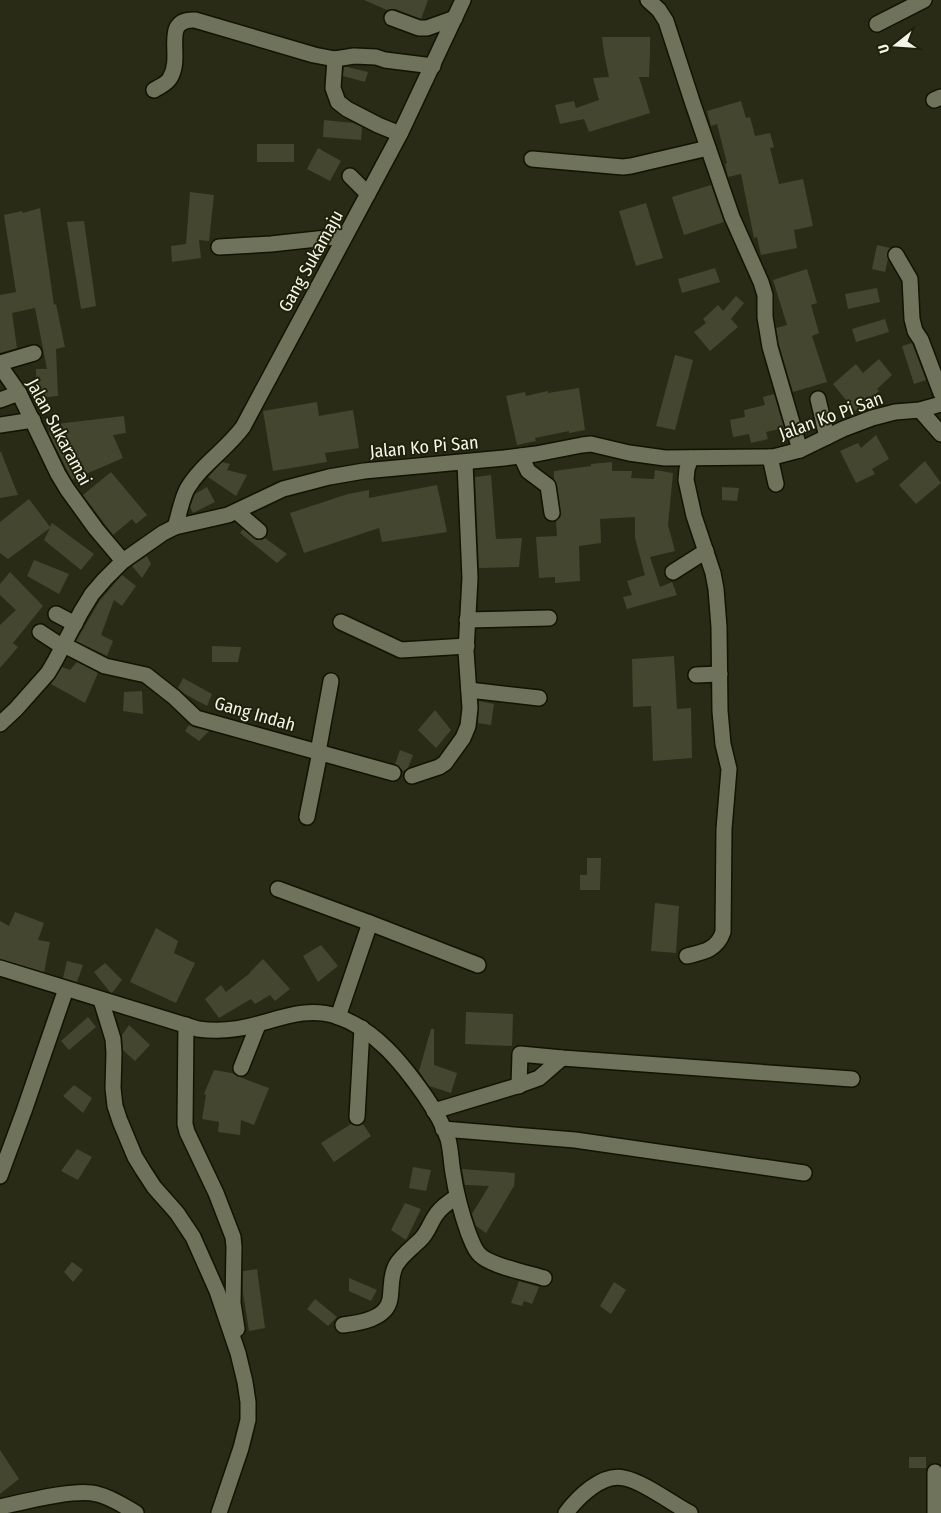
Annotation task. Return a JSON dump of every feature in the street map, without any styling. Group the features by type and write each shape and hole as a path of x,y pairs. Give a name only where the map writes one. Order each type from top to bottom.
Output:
{"street":[{"name":"Gang Sukamaju","path":"175,527 188,488 243,427 400,134 463,0"},
{"path":"648,0 659,10 666,21 732,217 761,282 765,295 764,317 770,347 800,450"},
{"path":"876,24 924,0"},
{"path":"392,18 419,28 427,28 455,18"},
{"path":"154,90 165,84 171,77 174,69 175,28 179,23 186,20 195,20 314,55 335,59 366,56 433,66"},
{"path":"335,59 333,88 338,102 347,109 400,134"},
{"path":"532,158 623,167 708,148"},
{"path":"350,176 368,194"},
{"path":"219,247 271,244 345,236"},
{"path":"896,255 910,279 912,319 915,331 921,340 941,393"},
{"path":"0,364 34,354"},
{"name":"Jalan Sukaramai","path":"0,364 19,393 67,489 96,530 123,562"},
{"path":"0,400 19,393"},
{"path":"818,399 827,437"},
{"name":"Jalan Ko Pi San","path":"0,724 40,683 56,662 92,594 123,562 163,533 175,527 228,516 283,489 329,477 373,470 465,463 591,444 629,453 665,458 770,457 787,454 814,445 858,422 886,414 920,410 941,404"},
{"path":"920,410 941,434"},
{"path":"0,425 33,420"},
{"path":"521,456 528,471 548,486 552,513"},
{"path":"770,457 776,484"},
{"path":"687,956 710,949 717,944 723,932 724,829 729,783 729,769 723,744 716,590 713,573 694,516 686,480 690,458"},
{"path":"412,776 439,767 445,763 463,738 468,726 470,714 467,620 470,578 465,463"},
{"path":"237,512 259,531"},
{"path":"673,572 706,552"},
{"path":"56,614 75,624"},
{"path":"467,620 549,618"},
{"path":"341,622 401,650 467,646"},
{"name":"Gang Indah","path":"40,632 105,666 146,675 174,697 196,718 393,773"},
{"path":"696,674 720,674"},
{"path":"307,817 331,681"},
{"path":"469,690 539,698"},
{"path":"278,889 478,965"},
{"path":"338,1017 370,923"},
{"path":"0,968 198,1029 215,1032 258,1025 289,1015 306,1012 323,1013 338,1017 362,1028 384,1044 410,1074 434,1111 447,1137 457,1196 472,1243 479,1255 491,1262 544,1278"},
{"path":"0,1176 66,989"},
{"path":"101,1000 112,1039 114,1053 113,1088 115,1106 120,1121 135,1157 143,1170 154,1187 177,1213 193,1237 220,1300 238,1353 247,1393"},
{"path":"186,1025 185,1124 216,1193 233,1237 233,1303 248,1402 248,1420 245,1436 219,1513"},
{"path":"241,1068 258,1025"},
{"path":"357,1117 362,1028"},
{"path":"519,1086 520,1054 852,1079"},
{"path":"434,1111 519,1086 539,1078 562,1058"},
{"path":"443,1129 575,1140 804,1173"},
{"path":"342,1325 364,1322 374,1318 387,1306 390,1299 390,1283 397,1264 422,1239 438,1211 457,1196"},
{"path":"935,1472 935,1513"},
{"path":"566,1513 573,1503 589,1488 611,1478 622,1477 634,1481 690,1513"},
{"path":"0,1506 88,1492 110,1499 136,1513"}],"building":[{"path":"364,0 428,0 421,19 395,9 387,10"},
{"path":"602,37 650,37 649,77 639,77 650,113 589,132 584,119 560,124 555,105 574,101 576,108 599,100 593,78 609,77"},
{"path":"344,67 368,72 365,82 343,76"},
{"path":"741,101 746,118 750,117 755,136 770,133 774,147 770,148 779,184 803,179 813,226 794,230 797,248 761,255 757,237 754,238 741,174 728,177 725,164 727,163 717,124 711,126 707,111"},
{"path":"324,120 353,123 362,127 361,140 323,137"},
{"path":"257,144 294,144 294,162 257,162"},
{"path":"318,148 341,161 330,181 307,169"},
{"path":"711,185 724,222 684,235 672,197"},
{"path":"190,192 214,195 209,241 199,240 201,258 172,262 171,246 186,244"},
{"path":"646,203 663,258 636,266 619,211"},
{"path":"40,208 54,305 56,304 65,347 56,349 58,396 37,398 36,369 47,369 35,308 12,313 17,348 0,353 0,295 16,292 4,215 22,211 23,213"},
{"path":"84,221 96,306 81,309 67,222"},
{"path":"877,245 890,248 887,255 885,272 872,269"},
{"path":"715,268 720,282 682,293 678,279"},
{"path":"807,269 817,303 811,305 819,333 812,336 827,382 793,392 776,328 787,325 773,280"},
{"path":"877,288 880,302 848,309 845,294"},
{"path":"736,296 744,303 731,319 738,327 710,351 694,332 706,323 703,319 718,305 723,311"},
{"path":"885,319 889,332 856,342 852,329"},
{"path":"912,343 926,380 914,384 902,346"},
{"path":"675,355 693,360 675,430 656,426"},
{"path":"879,359 892,375 877,389 879,391 855,411 833,384 856,364 863,373"},
{"path":"579,388 585,430 569,433 569,431 535,438 536,441 517,445 506,396 525,392 526,396 548,391 548,393"},
{"path":"774,394 784,428 766,432 768,439 751,443 749,434 733,437 730,420 745,417 744,410 765,405 763,397"},
{"path":"317,402 319,416 353,410 359,448 325,453 327,462 273,471 263,411"},
{"path":"124,416 126,433 113,435 123,458 72,480 49,434 48,425"},
{"path":"876,435 889,459 872,469 875,474 856,483 840,451 858,443 861,448"},
{"path":"1,452 18,495 0,498"},
{"path":"925,461 941,483 916,504 899,485"},
{"path":"222,462 230,464 227,470 247,475 236,496 208,477"},
{"path":"612,462 612,471 632,471 631,478 654,479 655,470 673,473 668,525 675,551 650,557 660,587 672,582 677,595 627,609 623,597 632,595 627,581 645,575 635,538 635,517 600,519 601,543 579,546 580,581 555,583 555,577 539,578 536,537 557,536 556,521 561,516 554,471"},
{"path":"111,472 147,515 136,524 132,519 113,535 83,495"},
{"path":"491,475 496,539 522,538 519,567 479,568 475,477"},
{"path":"437,485 447,532 382,542 379,528 304,553 290,513 348,494 369,490 369,498"},
{"path":"207,487 215,502 193,513 190,507 195,494"},
{"path":"722,487 739,488 737,501 722,500"},
{"path":"29,499 50,527 52,523 94,554 81,570 44,540 50,528 8,559 0,553 0,522"},
{"path":"243,529 257,540 265,538 287,554 277,563 240,533"},
{"path":"147,556 151,564 142,578 132,566"},
{"path":"34,560 69,574 59,594 27,576"},
{"path":"10,572 43,606 13,643 18,647 0,668 0,625 16,610 0,595 0,584"},
{"path":"122,575 136,586 122,606 114,600 101,635 113,641 107,656 76,641 100,600"},
{"path":"212,646 241,647 238,662 212,662"},
{"path":"674,656 677,709 691,708 692,758 653,761 651,706 633,707 632,659"},
{"path":"77,662 98,673 85,703 51,684 62,667 70,670"},
{"path":"183,678 212,694 207,706 178,688"},
{"path":"142,691 143,714 123,711 124,692"},
{"path":"479,701 494,704 491,725 478,723"},
{"path":"435,710 451,730 436,748 418,730"},
{"path":"189,725 209,731 199,741 185,731"},
{"path":"400,750 413,755 408,768 404,771 395,764"},
{"path":"587,858 601,858 600,890 580,890 580,875 587,875"},
{"path":"655,903 679,906 676,953 651,951"},
{"path":"15,912 44,923 38,940 50,942 44,972 0,959 0,921 9,926"},
{"path":"156,928 178,941 174,953 195,963 176,1003 130,982"},
{"path":"321,945 338,966 318,982 303,956"},
{"path":"263,959 290,989 275,1001 270,995 255,1004 251,999 219,1018 205,999 221,985 226,992 250,973"},
{"path":"67,961 83,965 77,982 63,978"},
{"path":"105,963 122,980 112,993 94,972"},
{"path":"466,1012 513,1014 512,1046 465,1044"},
{"path":"88,1017 96,1027 69,1050 61,1041"},
{"path":"129,1025 150,1045 135,1061 123,1050 122,1035"},
{"path":"431,1029 434,1029 434,1065 457,1073 451,1093 429,1086 419,1071"},
{"path":"214,1070 232,1073 269,1088 254,1125 241,1120 240,1135 218,1132 219,1122 202,1119 206,1095 204,1094"},
{"path":"74,1085 92,1098 83,1113 63,1096"},
{"path":"351,1124 357,1126 363,1124 371,1136 334,1162 321,1143"},
{"path":"77,1149 92,1157 78,1180 61,1171"},
{"path":"413,1167 431,1170 426,1191 409,1188"},
{"path":"462,1169 515,1173 514,1186 486,1233 476,1226 472,1214 489,1186 465,1185"},
{"path":"405,1203 421,1209 406,1240 391,1230"},
{"path":"72,1262 83,1270 73,1282 64,1272"},
{"path":"257,1269 265,1328 249,1331 243,1293 243,1271"},
{"path":"349,1278 377,1290 371,1301 349,1291"},
{"path":"519,1281 539,1287 532,1304 524,1301 522,1306 511,1303"},
{"path":"614,1282 626,1290 611,1314 600,1306"},
{"path":"315,1299 337,1317 328,1326 307,1309"},
{"path":"0,1450 19,1479 0,1494"},
{"path":"909,1457 926,1457 926,1468 909,1468"}]}
